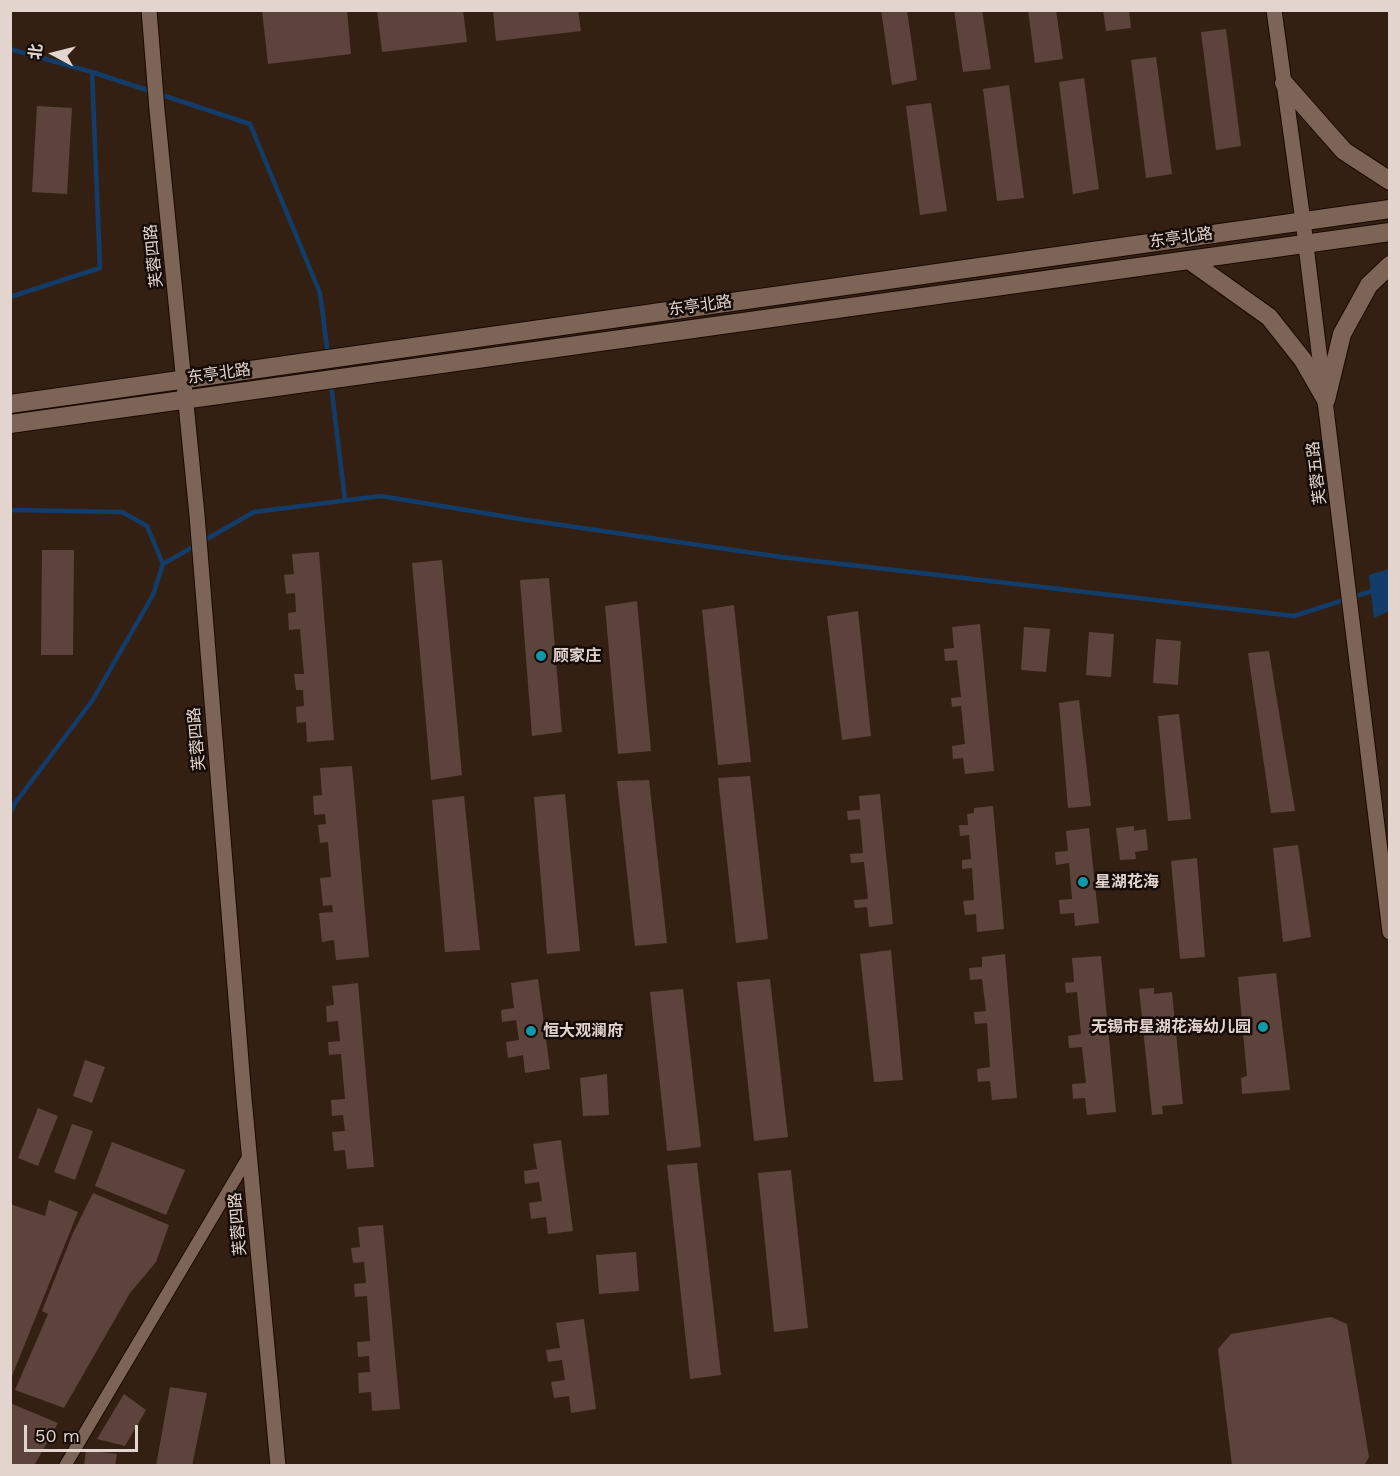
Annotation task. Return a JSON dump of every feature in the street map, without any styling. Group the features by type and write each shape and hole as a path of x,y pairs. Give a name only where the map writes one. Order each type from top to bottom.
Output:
{"main road":[{"path":"1284,83 1344,151 1389,181"},
{"name":"东亭北路","path":"10,404 1389,209"},
{"name":"东亭北路","path":"10,424 305,381 351,378 1389,232"},
{"path":"1189,260 1269,317 1303,360 1326,400"},
{"path":"1326,400 1342,334 1369,285 1389,265"}],"street":[{"name":"芙蓉四路","path":"149,10 197,515 278,1466"},
{"name":"芙蓉五路","path":"1274,10 1304,221 1389,932"},
{"path":"65,1466 250,1154"}],"water":[{"path":"1389,569 1389,611 1374,618 1369,575"}],"building":[{"path":"262,10 347,10 351,54 268,64"},
{"path":"377,10 463,10 467,42 382,52"},
{"path":"493,10 578,10 581,31 496,41"},
{"path":"881,10 907,10 917,80 892,85"},
{"path":"954,10 982,10 991,69 963,72"},
{"path":"1028,10 1056,10 1063,59 1035,63"},
{"path":"1103,10 1129,10 1131,28 1106,31"},
{"path":"1226,29 1241,146 1216,150 1201,32"},
{"path":"1156,57 1172,174 1146,178 1131,60"},
{"path":"1084,78 1099,189 1073,194 1059,82"},
{"path":"1009,85 1024,198 997,201 983,89"},
{"path":"931,103 947,211 920,215 906,106"},
{"path":"37,106 72,108 67,194 32,192"},
{"path":"42,550 74,550 73,655 41,655"},
{"path":"319,552 334,740 307,742 306,722 297,723 296,707 304,706 303,690 296,690 294,674 304,674 300,629 289,630 288,613 296,612 295,593 286,594 284,575 294,574 292,554"},
{"path":"442,560 462,775 431,780 412,563"},
{"name":"顾家庄","path":"549,578 562,732 532,736 520,580"},
{"path":"637,601 651,751 618,754 605,606"},
{"path":"734,605 751,762 718,765 702,610"},
{"path":"858,611 871,736 842,740 827,616"},
{"path":"980,624 994,771 965,774 963,758 953,759 952,746 965,744 961,706 952,707 951,698 961,697 957,660 945,661 944,649 954,648 952,627"},
{"path":"1024,627 1050,629 1046,672 1021,670"},
{"path":"1089,632 1114,634 1111,677 1086,675"},
{"path":"1156,639 1181,641 1178,685 1153,683"},
{"path":"1269,651 1295,811 1271,813 1248,653"},
{"path":"1079,700 1091,806 1068,808 1059,703"},
{"path":"1179,714 1191,819 1168,821 1158,716"},
{"path":"352,766 369,957 336,960 334,940 322,942 319,913 333,912 332,905 323,906 320,878 331,877 328,842 320,843 318,825 326,824 325,814 314,815 313,796 322,795 320,768"},
{"path":"750,776 768,939 736,943 718,778"},
{"path":"649,780 667,943 635,946 617,781"},
{"path":"565,794 580,951 547,954 534,797"},
{"path":"880,794 893,924 869,927 867,907 855,908 854,900 868,899 864,862 851,863 850,854 863,853 860,819 848,820 847,811 860,810 859,796"},
{"path":"464,796 480,950 445,952 432,800"},
{"path":"993,806 1004,929 977,932 976,914 965,915 963,901 974,900 972,868 962,869 962,860 971,859 969,835 960,836 959,825 968,825 967,814 974,813 974,808"},
{"path":"1134,826 1134,831 1146,829 1148,850 1135,852 1136,859 1120,860 1116,828"},
{"name":"星湖花海","path":"1089,828 1099,923 1075,926 1074,913 1060,914 1059,900 1072,899 1069,863 1056,865 1055,852 1068,851 1066,831"},
{"path":"1298,845 1311,937 1283,942 1273,848"},
{"path":"1197,858 1205,957 1180,959 1171,861"},
{"path":"891,950 903,1080 874,1082 860,954"},
{"path":"1005,954 1017,1098 992,1100 990,1081 978,1082 977,1069 990,1067 987,1023 975,1024 974,1012 986,1011 982,979 970,980 969,968 982,967 982,957"},
{"path":"1101,956 1116,1112 1087,1115 1085,1098 1073,1099 1072,1084 1086,1083 1082,1047 1069,1048 1068,1036 1081,1034 1077,992 1066,993 1065,983 1074,982 1072,958"},
{"name":"无锡市星湖花海幼儿园","path":"1276,973 1290,1090 1242,1094 1241,1078 1247,1076 1238,977"},
{"name":"恒大观澜府","path":"538,979 550,1069 525,1073 523,1055 508,1058 506,1042 519,1040 516,1020 502,1022 501,1010 514,1008 511,983"},
{"path":"770,979 788,1137 754,1141 737,982"},
{"path":"358,983 374,1167 347,1169 345,1150 334,1151 332,1132 345,1131 343,1115 332,1116 331,1100 345,1099 341,1054 329,1055 328,1042 340,1041 338,1021 327,1022 326,1006 334,1005 332,986"},
{"path":"1154,988 1154,994 1172,992 1183,1104 1162,1106 1163,1114 1152,1115 1139,989"},
{"path":"683,989 701,1147 667,1151 650,992"},
{"path":"85,1060 105,1067 92,1103 73,1096"},
{"path":"607,1074 609,1115 583,1116 580,1078"},
{"path":"38,1108 58,1116 38,1166 18,1158"},
{"path":"72,1124 93,1131 75,1180 54,1172"},
{"path":"561,1140 573,1231 548,1234 546,1217 531,1219 529,1203 542,1201 539,1182 525,1184 524,1171 537,1169 533,1144"},
{"path":"112,1142 185,1170 166,1215 95,1186"},
{"path":"697,1163 721,1375 690,1379 667,1165"},
{"path":"791,1170 808,1328 774,1332 758,1173"},
{"path":"93,1193 169,1225 156,1262 130,1293 64,1408 15,1390 48,1314 42,1311 73,1233"},
{"path":"49,1200 78,1212 10,1381 10,1204 45,1216"},
{"path":"383,1225 400,1409 372,1411 371,1392 359,1393 358,1373 370,1372 369,1356 358,1357 357,1342 370,1341 367,1296 355,1297 354,1284 366,1283 364,1262 353,1263 351,1248 360,1247 358,1227"},
{"path":"636,1252 639,1291 599,1294 596,1255"},
{"path":"1331,1317 1347,1324 1369,1457 1364,1466 1232,1466 1218,1349 1231,1334"},
{"path":"584,1319 596,1409 571,1413 569,1396 554,1398 551,1382 565,1380 562,1360 548,1362 546,1350 560,1348 556,1323"},
{"path":"170,1387 207,1393 192,1466 156,1466"},
{"path":"124,1394 146,1410 125,1446 97,1439"},
{"path":"10,1403 58,1423 34,1466 10,1466"},
{"path":"86,1450 117,1454 115,1466 84,1466"}],"waterway":[{"path":"10,49 92,72 250,124 320,293 328,355"},
{"path":"10,297 100,268 92,72"},
{"path":"331,384 345,500"},
{"path":"10,510 122,512 147,526 163,564 254,512 381,496 781,557 1294,616 1375,590"},
{"path":"10,813 15,803 92,701 153,595 163,564"}],"place":[{"name":"顾家庄","path":"541,656"},
{"name":"星湖花海","path":"1083,882"},
{"name":"无锡市星湖花海幼儿园","path":"1263,1027"},
{"name":"恒大观澜府","path":"531,1031"}]}
